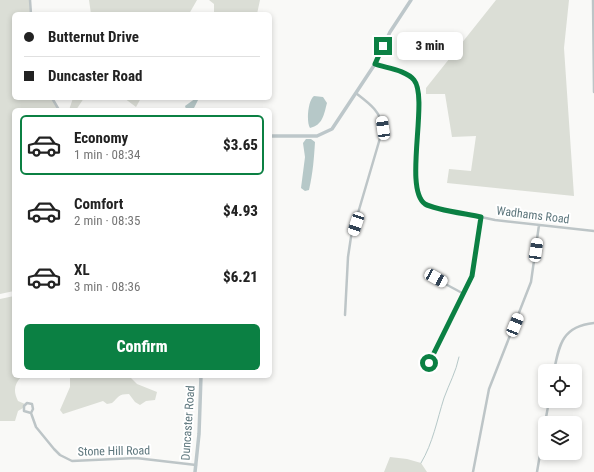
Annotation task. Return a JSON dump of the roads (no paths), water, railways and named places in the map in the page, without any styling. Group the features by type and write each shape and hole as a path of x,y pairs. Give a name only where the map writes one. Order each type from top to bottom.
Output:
{"street":[{"path":"30,0 31,12"},
{"path":"272,136 317,136 326,133 332,128 375,64 390,32 411,0"},
{"path":"593,0 594,92"},
{"name":"Wadhams Road","path":"375,64 410,77 419,89 416,148 418,189 421,201 429,206 481,217 594,231"},
{"path":"345,315 348,257 351,237 383,128 375,107 356,94"},
{"path":"429,363 439,339 464,294 474,271 481,217"},
{"path":"474,472 489,389 531,282 539,225"},
{"path":"429,270 436,278 464,294"},
{"path":"555,364 559,347 565,337 576,327 594,323"},
{"name":"Duncaster Road","path":"195,472 199,434 201,378"},
{"name":"Stone Hill Road","path":"30,414 33,407 32,404 27,403 24,406 24,411 30,414 36,427 60,455 72,461 136,458 196,465"},
{"path":"537,472 539,460"}],"waterway":[{"path":"421,463 432,439 444,398 459,357"}]}
